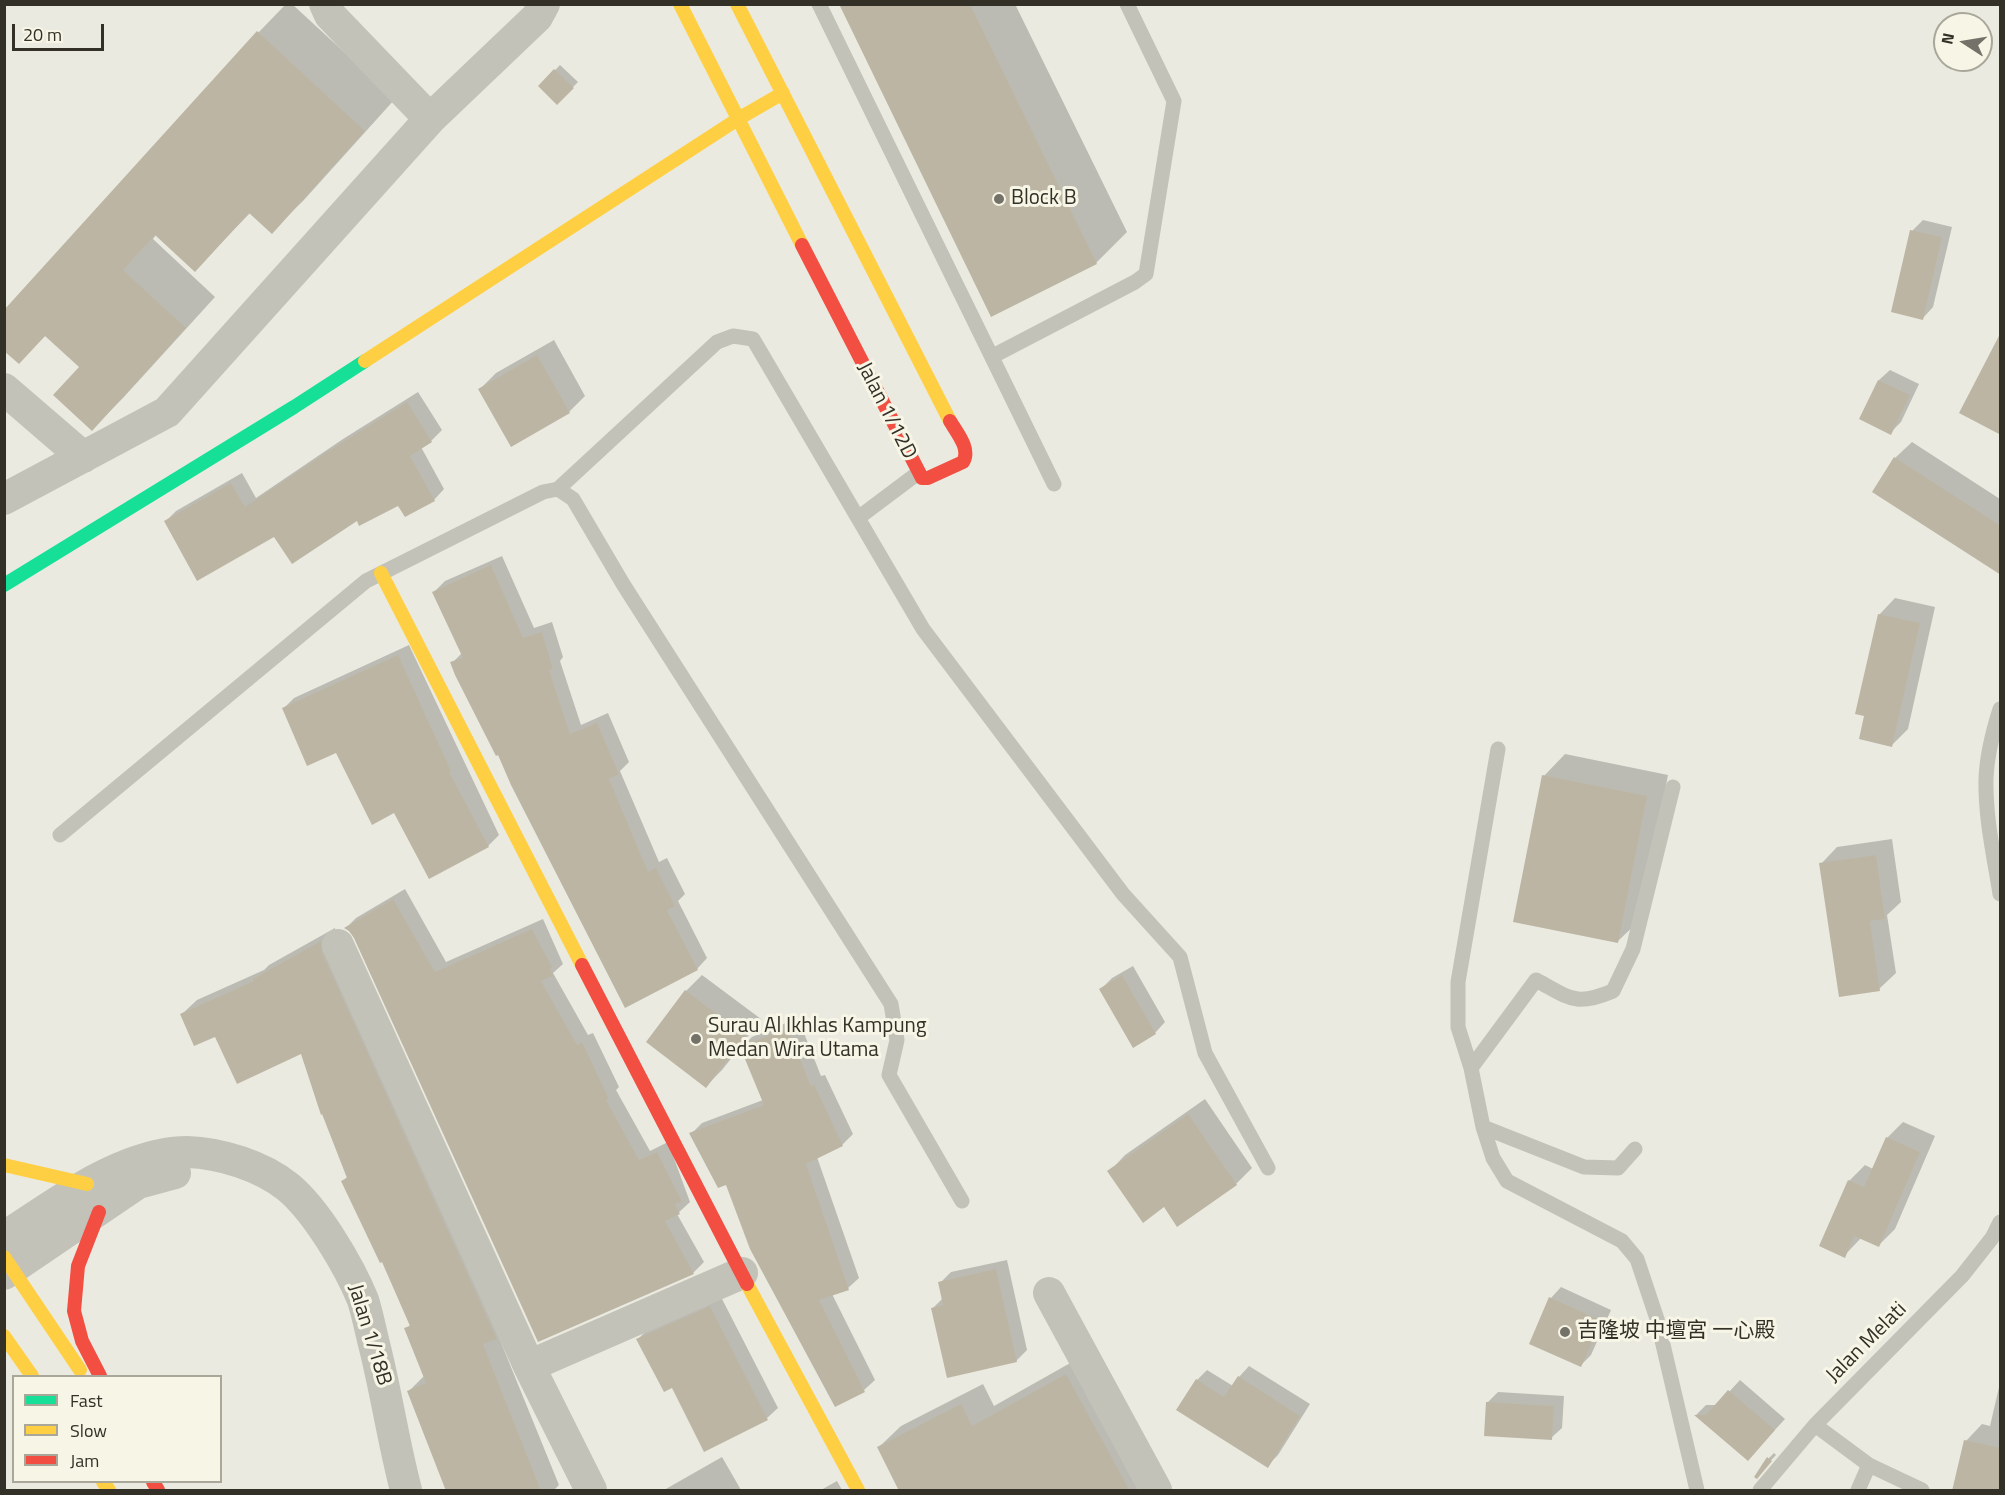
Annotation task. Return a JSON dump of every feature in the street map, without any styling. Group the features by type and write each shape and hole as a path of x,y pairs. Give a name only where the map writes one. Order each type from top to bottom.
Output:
{"street":[{"path":"325,4 330,15 430,119"},
{"path":"4,499 167,412 430,119 537,17 544,4"},
{"name":"Jalan 1/12D","path":"680,4 918,473 922,478 928,478 963,462 966,451 737,4"},
{"path":"4,585 294,407 738,119 783,93"},
{"path":"4,389 83,457"},
{"path":"381,573 742,1274 858,1491"},
{"path":"338,945 529,1366 591,1491"},
{"name":"Jalan 1/18B","path":"7,1267 93,1198 130,1164 187,1152 236,1161 262,1170 289,1188 311,1212 346,1266 363,1302 384,1380 406,1491"},
{"path":"4,1165 93,1198 78,1266 74,1311 82,1341 99,1375"},
{"name":"Jalan 1/18B","path":"4,1237 93,1198 169,1174 189,1171 231,1178 254,1186 282,1206 302,1229 331,1274 346,1308 366,1384 387,1491"},
{"path":"7,1267 84,1375"},
{"path":"529,1366 742,1274"},
{"path":"1049,1293 1156,1491"},
{"path":"4,1336 31,1375"}],"lane":[{"path":"819,4 1054,484"},
{"path":"993,356 1135,282 1146,274 1174,101 1127,4"},
{"path":"60,835 366,581 543,492 558,489 717,342 733,336 753,339 923,628 1123,894 1180,957 1205,1053 1268,1168"},
{"path":"858,518 918,473"},
{"path":"558,489 573,499 623,584 891,1004 897,1040 889,1075 962,1201"},
{"path":"2001,709 1992,735 1986,778 1990,832 2001,894"},
{"path":"1498,749 1458,982 1458,1027 1471,1068 1483,1127 1493,1158 1508,1181 1622,1241 1637,1259 1657,1319 1697,1491"},
{"path":"1471,1068 1536,980 1573,999 1593,999 1613,991 1633,949 1673,787"},
{"path":"1483,1127 1584,1167 1618,1168 1635,1149"},
{"name":"Jalan Melati","path":"1760,1491 1815,1425 1962,1276 1992,1238 2001,1222"},
{"path":"1815,1425 1869,1465 1922,1491"},
{"path":"1858,1491 1869,1465"}],"building":[{"name":"Block B","path":"839,4 970,4 1097,264 991,317"},
{"path":"257,31 365,131 272,234 249,213 195,272 155,235 123,270 186,328 92,431 53,395 79,367 45,336 19,364 4,351 4,310"},
{"path":"554,69 574,88 557,105 538,86"},
{"path":"1910,230 1942,237 1923,320 1891,312"},
{"path":"2001,332 2001,435 1959,413"},
{"path":"537,355 570,413 511,447 478,389"},
{"path":"1878,380 1910,395 1891,435 1859,419"},
{"path":"407,402 432,442 410,456 435,501 405,517 398,506 359,526 357,521 292,564 274,537 197,581 164,521 231,483 245,507"},
{"path":"1894,457 2001,526 2001,575 1872,492"},
{"path":"491,565 523,638 542,632 553,669 549,670 570,734 597,723 619,774 609,779 648,872 656,868 675,906 667,910 698,970 625,1008 450,662 463,658 432,592"},
{"path":"1878,614 1920,623 1892,747 1859,739 1864,716 1855,714"},
{"path":"398,655 451,771 449,772 489,847 429,879 394,813 372,825 336,753 307,766 282,708"},
{"path":"1542,775 1647,796 1618,943 1513,922"},
{"path":"1876,855 1885,919 1870,921 1880,991 1839,997 1819,863"},
{"path":"393,899 435,972 532,929 552,967 550,968 553,976 541,981 577,1045 582,1042 609,1099 606,1100 639,1160 657,1152 682,1202 675,1204 680,1214 665,1221 694,1274 538,1342 354,938 344,928"},
{"path":"321,941 322,952 497,1339 483,1344 541,1491 446,1491 407,1391 426,1383 404,1328 410,1326 382,1262 380,1263 341,1181 347,1178 321,1115 301,1054 237,1084 215,1037 194,1046 180,1014 254,981 253,979"},
{"path":"1122,975 1156,1034 1133,1048 1099,989"},
{"name":"Surau Al Ikhlas Kampung Medan Wira Utama","path":"685,990 746,1036 706,1088 646,1042"},
{"path":"787,1028 811,1086 814,1084 843,1146 806,1164 849,1290 819,1300 865,1392 835,1407 750,1249 726,1185 718,1188 689,1133 764,1105 740,1047"},
{"path":"1188,1114 1237,1185 1177,1227 1164,1207 1143,1223 1107,1171"},
{"path":"1886,1137 1920,1152 1879,1247 1854,1236 1845,1258 1819,1246 1848,1180 1864,1187"},
{"path":"996,1269 1017,1362 947,1378 931,1308 943,1305 938,1282"},
{"name":"吉隆坡 中壇宮 一心殿","path":"1549,1297 1602,1321 1581,1367 1529,1344"},
{"path":"710,1306 768,1420 704,1452 672,1388 664,1392 636,1339"},
{"path":"1066,1374 1130,1491 899,1491 877,1447 961,1404 972,1426"},
{"path":"1238,1376 1300,1416 1268,1468 1176,1410 1196,1379 1224,1397"},
{"path":"1728,1390 1775,1430 1748,1461 1694,1415 1706,1415"},
{"path":"1486,1402 1554,1406 1552,1440 1484,1436"},
{"path":"1964,1440 2001,1448 2001,1491 1952,1491"},
{"path":"1767,1457 1772,1461 1757,1479 1754,1477"}],"traffic: fast":[{"path":"4,585 365,361"}],"traffic: slow":[{"path":"680,4 802,245"},
{"path":"737,4 950,421"},
{"path":"365,361 738,119 783,93"},
{"path":"381,573 582,965"},
{"path":"4,1165 87,1184"},
{"path":"4,1257 80,1370"},
{"path":"747,1284 858,1490"},
{"path":"4,1336 31,1375"},
{"path":"104,1483 109,1490"}],"traffic: jam":[{"path":"802,245 922,478 928,478 963,462 964,446 950,421"},
{"path":"582,965 747,1284"},
{"path":"99,1212 78,1266 74,1311 82,1341 99,1375"},
{"path":"154,1483 158,1490"}],"place":[{"name":"Block B","path":"999,199"},
{"name":"Surau Al Ikhlas Kampung Medan Wira Utama","path":"696,1039"},
{"name":"吉隆坡 中壇宮 一心殿","path":"1565,1332"}]}
